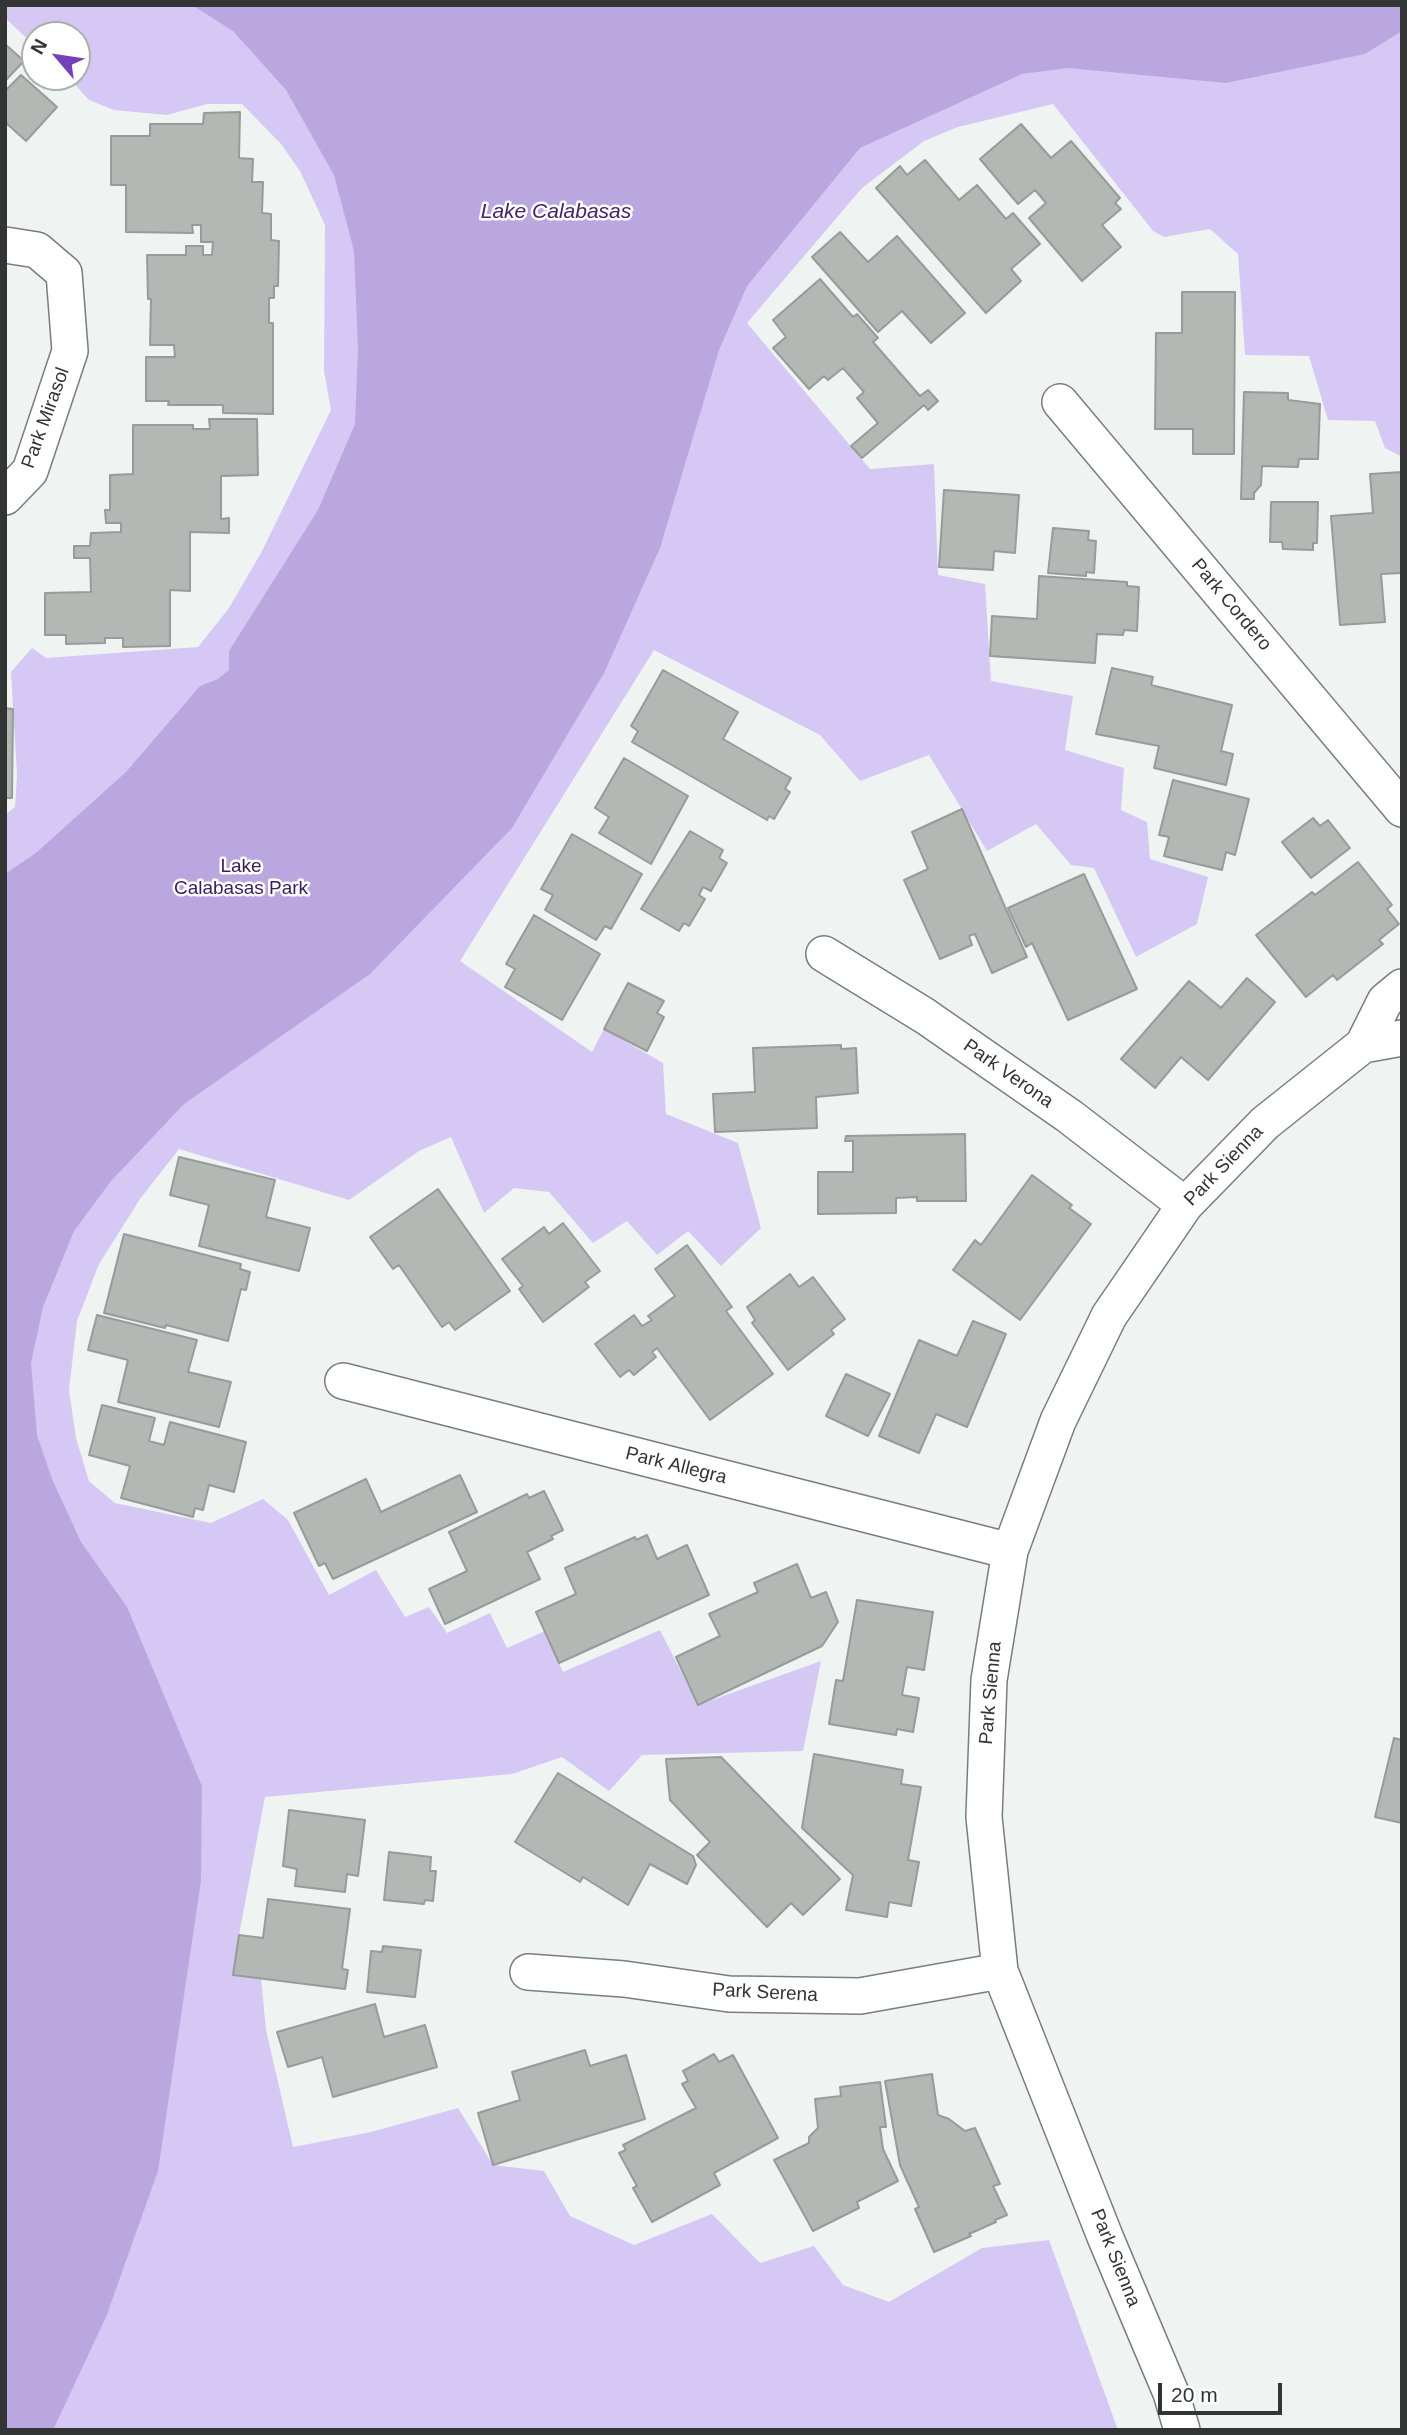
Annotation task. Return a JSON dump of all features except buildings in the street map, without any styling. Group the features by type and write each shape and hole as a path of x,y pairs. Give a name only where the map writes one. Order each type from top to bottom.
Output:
{"street":[{"name":"Park Mirasol","path":"5,245 37,250 64,273 70,351 30,471 5,497"},
{"name":"Park Cordero","path":"1060,402 1402,809"},
{"name":"Park Verona","path":"824,954 925,1016 1035,1093 1185,1205"},
{"name":"Park Sienna","path":"1182,2430 1171,2393 1106,2239 1000,1971 984,1817 989,1680 1010,1551 1058,1421 1109,1316 1185,1205 1265,1123 1363,1045 1385,1001 1402,987"},
{"name":"Park Sienna","path":"1363,1045 1402,1038"},
{"name":"Park Allegra","path":"343,1381 1010,1551"},
{"name":"Park Serena","path":"528,1972 624,1979 729,1994 860,1996 1000,1971"}],"green space":[{"name":"Lake Calabasas Park","path":"5,5 1402,5 1402,457 1385,448 1375,421 1328,420 1309,356 1245,355 1238,254 1210,229 1164,237 1153,231 1053,104 958,127 924,141 862,188 747,323 870,469 934,464 938,575 985,584 991,681 1073,696 1065,750 1124,768 1121,810 1147,822 1150,859 1208,877 1197,924 1136,957 1094,868 1071,865 1036,824 987,851 929,755 860,781 820,735 654,650 460,961 592,1052 604,1029 663,1063 666,1114 738,1143 761,1228 721,1266 688,1231 657,1255 627,1221 593,1243 549,1192 514,1188 484,1213 451,1137 419,1151 349,1200 179,1149 140,1199 99,1264 77,1321 69,1390 76,1438 89,1481 115,1503 211,1523 263,1499 288,1520 329,1595 376,1570 405,1617 429,1607 447,1633 490,1613 507,1648 545,1631 563,1672 660,1630 698,1705 821,1661 803,1751 642,1755 609,1791 562,1757 512,1774 265,1797 233,1975 261,1978 266,2030 293,2147 371,2132 458,2108 493,2165 544,2171 570,2216 634,2245 712,2214 760,2263 814,2246 843,2285 889,2302 982,2248 1049,2240 1118,2430 5,2430 5,815 15,807 17,775 11,672 32,648 46,658 198,647 229,608 261,553 331,410 324,371 325,225 300,171 281,144 242,104 207,104 167,115 114,110 89,100 81,91 91,91 91,21 21,21 21,33 5,18"}],"water":[{"name":"Lake Calabasas","path":"192,5 1402,5 1402,31 1365,54 1226,83 1068,68 1022,74 860,148 747,286 719,350 660,548 604,673 512,828 370,974 184,1104 111,1181 74,1231 43,1307 31,1363 37,1435 52,1479 81,1542 127,1607 202,1786 201,1881 158,2171 106,2317 53,2430 5,2430 5,874 36,853 126,772 200,686 218,679 229,670 229,651 318,510 355,424 358,349 354,251 334,175 286,90 233,31"}]}
